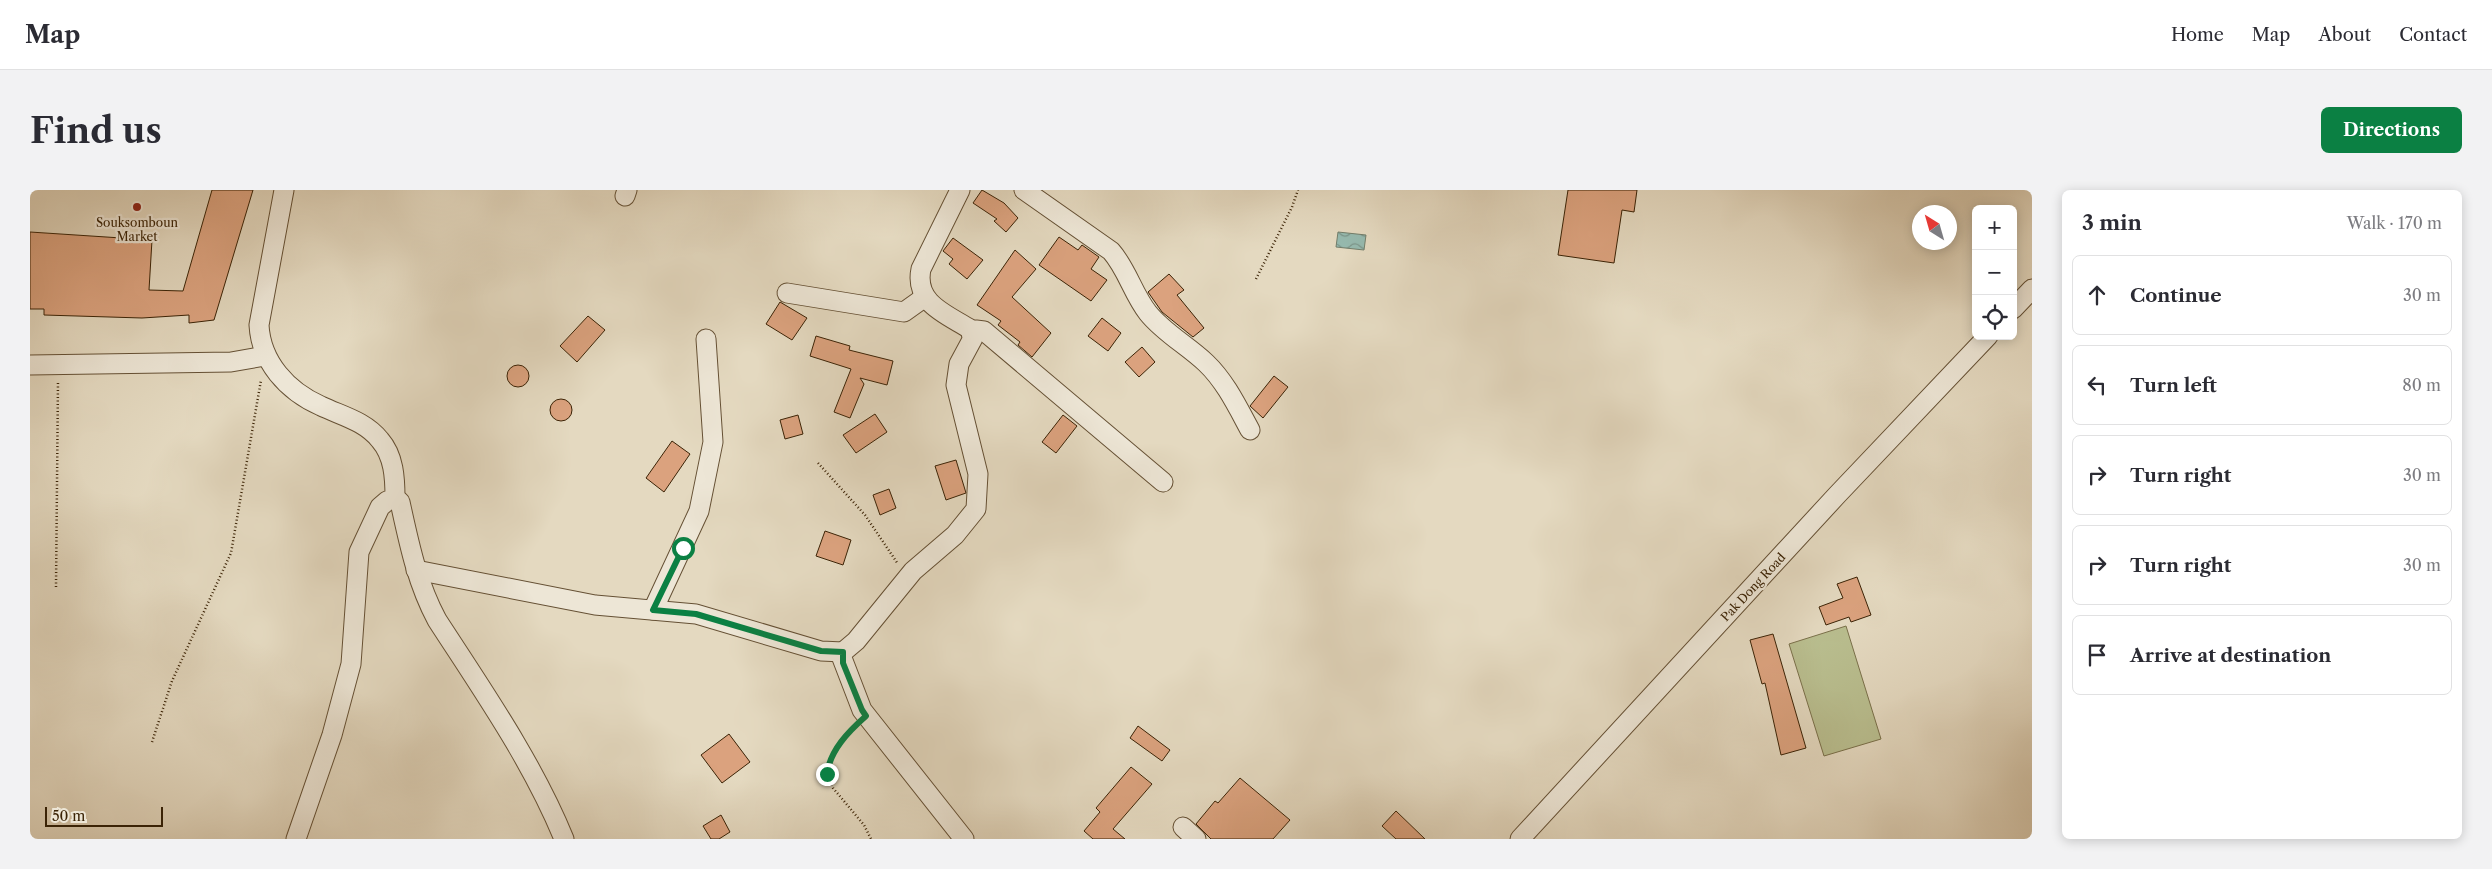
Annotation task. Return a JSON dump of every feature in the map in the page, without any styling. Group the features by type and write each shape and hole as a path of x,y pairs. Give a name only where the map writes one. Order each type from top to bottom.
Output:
{"street":[{"path":"284,190 258,325 260,341 265,356 282,379 318,406 363,424 381,440 392,463 395,498 400,502 416,570 437,620 515,743 541,788 564,839"},
{"path":"416,570 595,605 696,614 821,651 843,652 856,642 908,578 967,522 976,509 978,474 956,385 960,364 973,338 970,330 931,304 919,288 921,269 960,190"},
{"path":"1024,190 1111,250 1122,263 1147,311 1165,331 1206,363 1229,391 1250,430"},
{"path":"2017,305 2032,289"},
{"path":"788,293 904,312 925,297"},
{"path":"971,333 976,330 984,331 1163,482"},
{"path":"653,610 698,511 713,442 706,339"},
{"name":"Pak Dong Road","path":"1520,839 1830,502 1984,340"},
{"path":"30,365 231,362 265,356"},
{"path":"296,839 332,735 351,664 359,552 380,508 387,501 395,498"},
{"path":"843,652 843,663 862,710 964,839"}],"path":[{"path":"1256,279 1292,207 1298,190"},
{"path":"152,742 172,681 231,554 265,356"},
{"path":"56,587 58,365"},
{"path":"818,463 864,516 908,578"},
{"path":"866,716 849,731 838,746 828,766 827,774 833,788 864,825 871,839"}],"green space":[{"path":"1846,626 1881,739 1824,756 1789,644"}],"water":[{"path":"1338,232 1366,235 1364,250 1336,247"}],"building":[{"path":"212,190 253,190 214,320 189,323 189,315 142,318 44,315 44,309 30,309 30,232 152,240 149,290 183,291"},
{"path":"982,190 1004,203 1018,218 1006,232 994,221 997,219 973,203"},
{"path":"1568,190 1637,190 1634,212 1622,210 1614,263 1558,255"},
{"path":"1059,237 1078,250 1082,245 1099,257 1091,269 1107,280 1091,301 1039,265"},
{"path":"953,238 983,260 967,279 949,264 953,259 943,251"},
{"path":"1015,250 1036,269 1012,297 1051,333 1032,357 1018,345 1020,342 998,325 1001,321 977,305"},
{"path":"1169,274 1184,290 1177,295 1204,328 1193,337 1162,312 1148,292"},
{"path":"780,302 807,318 792,340 766,324"},
{"path":"588,316 605,330 577,362 560,346"},
{"path":"1102,318 1121,333 1108,351 1088,336"},
{"path":"816,336 850,346 849,350 893,361 887,385 860,378 864,384 850,418 834,412 851,369 810,356"},
{"path":"1142,347 1155,362 1139,377 1125,362"},
{"path":"518,365 526,368 529,376 526,384 518,387 510,384 507,376 510,368"},
{"path":"1274,376 1288,387 1263,418 1250,406"},
{"path":"561,399 569,402 572,410 569,418 561,421 553,418 550,410 553,402"},
{"path":"875,414 887,432 856,453 843,435"},
{"path":"798,415 803,434 785,439 780,420"},
{"path":"1063,415 1077,426 1056,453 1042,442"},
{"path":"672,441 690,454 664,492 646,478"},
{"path":"956,460 966,493 946,500 935,466"},
{"path":"889,489 896,508 880,515 873,495"},
{"path":"825,531 851,540 843,565 816,556"},
{"path":"1857,577 1871,615 1851,622 1849,617 1826,625 1819,607 1843,598 1837,584"},
{"path":"1773,634 1806,748 1781,755 1765,683 1762,684 1750,640"},
{"path":"1138,726 1170,750 1162,761 1130,738"},
{"path":"729,734 750,762 722,783 701,755"},
{"path":"1131,767 1152,784 1113,829 1125,839 1093,839 1084,831 1100,812 1096,808"},
{"path":"1240,778 1290,820 1273,839 1211,839 1196,824 1215,801 1218,803"},
{"path":"1396,811 1425,839 1396,839 1382,826"},
{"path":"721,815 730,832 719,839 711,839 703,826"}],"place":[{"name":"Souksomboun Market","path":"137,207"}],"route":[{"path":"683,548 653,610 696,614 821,651 843,652 843,663 866,716 849,731 838,746 828,766 827,774"}]}
